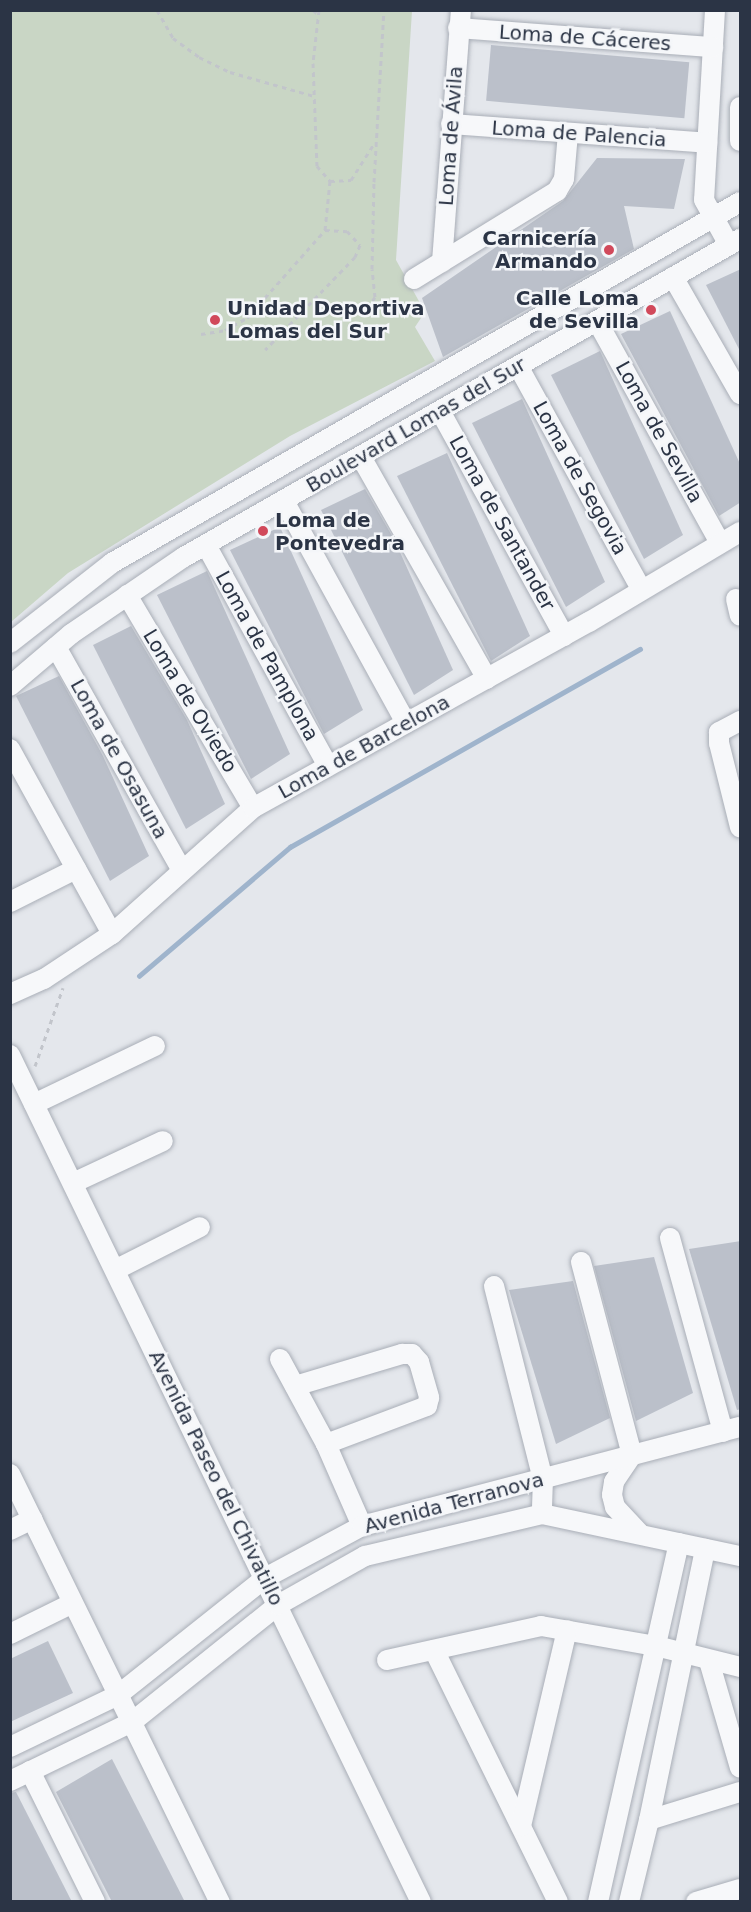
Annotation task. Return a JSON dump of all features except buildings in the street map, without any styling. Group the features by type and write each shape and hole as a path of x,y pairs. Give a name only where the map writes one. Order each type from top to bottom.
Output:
{"street":[{"path":"715,10 704,200 713,218 735,242"},
{"name":"Loma de Cáceres","path":"459,19 713,47"},
{"name":"Loma de Ávila","path":"442,262 459,19"},
{"path":"741,107 741,141"},
{"name":"Loma de Palencia","path":"451,124 707,143"},
{"path":"414,279 557,191 564,179 568,133"},
{"name":"Boulevard Lomas del Sur","path":"10,643 112,563 741,202"},
{"name":"Boulevard Lomas del Sur","path":"10,686 56,647 127,595 206,545 735,242"},
{"path":"673,277 741,394"},
{"name":"Loma de Sevilla","path":"597,321 720,543"},
{"name":"Loma de Segovia","path":"518,366 641,590"},
{"name":"Loma de Santander","path":"440,411 564,636"},
{"path":"305,451 322,479"},
{"path":"362,457 487,679"},
{"path":"284,501 406,723"},
{"name":"Loma de Barcelona","path":"10,994 72,960 112,934 253,808 564,636 741,532"},
{"name":"Loma de Pamplona","path":"206,545 328,766"},
{"name":"Loma de Oviedo","path":"127,595 253,808"},
{"name":"Loma de Osasuna","path":"56,647 183,871"},
{"path":"740,826 719,743 719,732 741,721"},
{"path":"10,749 112,934"},
{"path":"10,903 76,869"},
{"path":"31,1096 154,1046"},
{"name":"Avenida Paseo del Chivatillo","path":"10,1055 421,1902"},
{"path":"73,1183 163,1140"},
{"path":"115,1270 200,1227"},
{"path":"670,1238 732,1430"},
{"path":"581,1262 632,1455 614,1482 612,1496 615,1507 641,1535"},
{"path":"494,1286 543,1479 542,1514"},
{"path":"295,1386 402,1354 412,1354 419,1362 429,1398 427,1406 326,1444"},
{"path":"280,1359 326,1444 362,1526"},
{"name":"Avenida Terranova","path":"10,1747 118,1695 265,1578 362,1526 732,1430"},
{"path":"10,1474 220,1902"},
{"name":"Avenida Terranova","path":"10,1781 132,1722 278,1605 365,1556 542,1514 741,1556"},
{"path":"10,1530 33,1519"},
{"path":"598,1902 679,1543"},
{"path":"629,1902 650,1820 705,1549"},
{"path":"10,1634 74,1603"},
{"path":"387,1660 541,1626 656,1646 709,1661 741,1667"},
{"path":"521,1826 567,1630"},
{"path":"434,1650 558,1902"},
{"path":"709,1661 741,1768"},
{"path":"30,1771 95,1902"},
{"path":"650,1820 741,1792"},
{"path":"696,1902 741,1889"}],"path":[{"path":"157,10 173,38 199,57 230,72 314,96"},
{"path":"201,334 225,330 247,318 325,230 330,181 317,166 314,96 319,13 313,10"},
{"path":"362,315 375,297 372,269 374,183 384,10"},
{"path":"330,181 351,180 376,140"},
{"path":"265,350 354,257 360,245 347,231 325,230"},
{"path":"31,1096 72,960"}],"green space":[{"name":"Unidad Deportiva Lomas del Sur","path":"11,11 412,11 396,260 425,312 415,327 435,361 290,436 68,573 11,622"}],"waterway":[{"path":"139,976 290,847 640,649"}],"place":[{"name":"Carnicería Armando","path":"609,250"},
{"name":"Calle Loma de Sevilla","path":"651,310"},
{"name":"Unidad Deportiva Lomas del Sur","path":"215,320"},
{"name":"Loma de Pontevedra","path":"263,531"}]}
